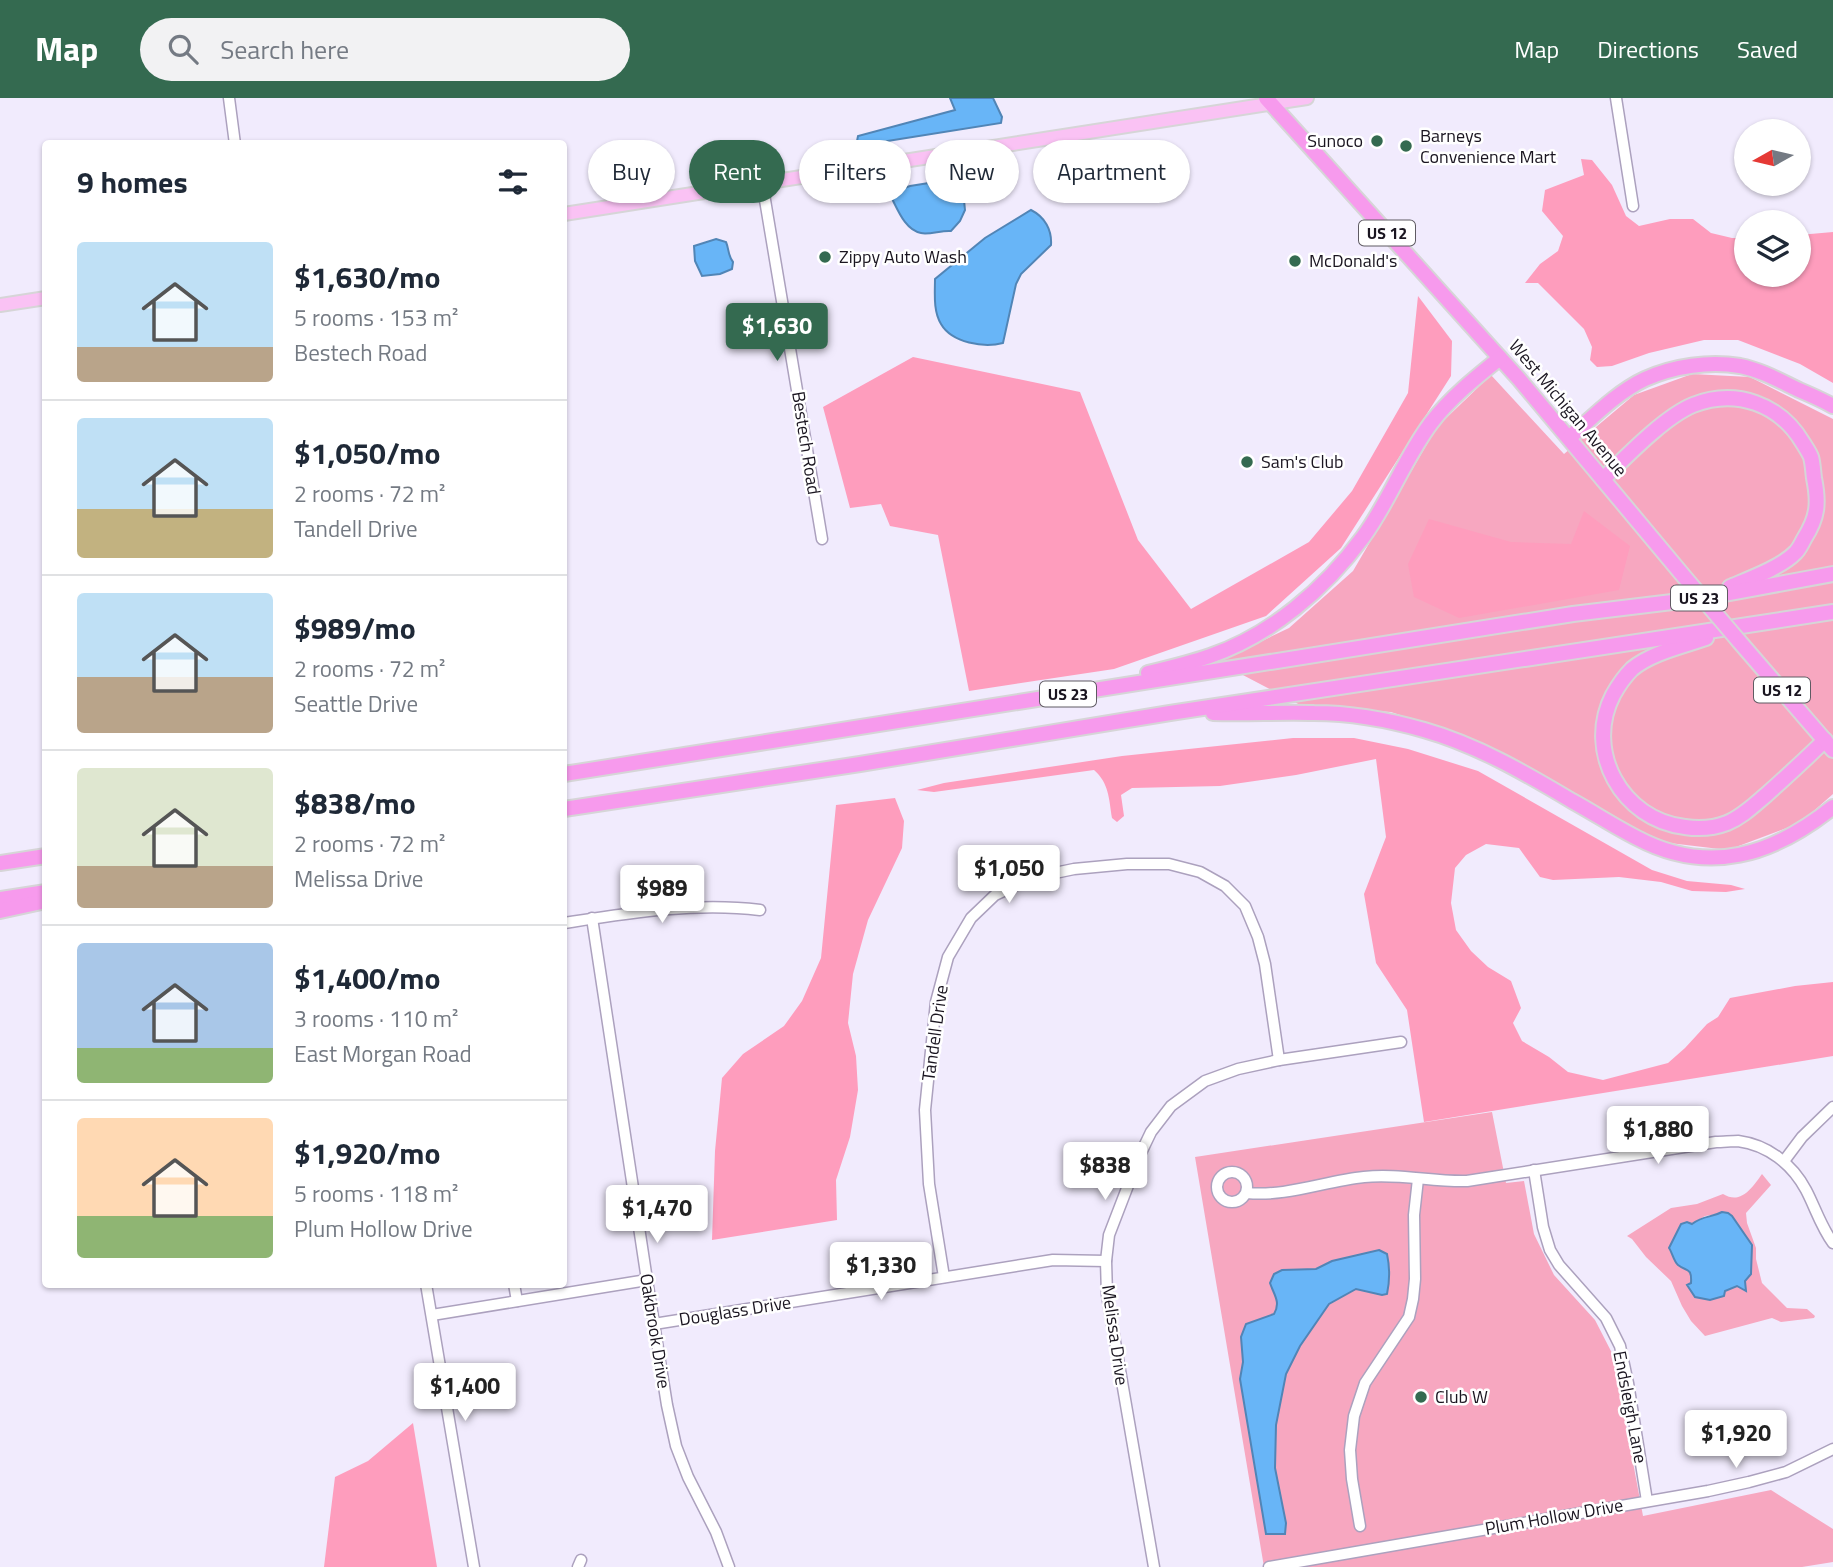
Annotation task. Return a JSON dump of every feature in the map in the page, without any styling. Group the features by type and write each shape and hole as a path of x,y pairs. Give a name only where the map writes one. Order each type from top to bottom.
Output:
{"highway":[{"name":"West Michigan Avenue","path":"1269,101 1500,358 1681,573 1741,633 1829,745"},
{"path":"1063,695 1212,656 1269,628 1296,608 1342,564 1365,535 1430,424 1455,395 1500,358"},
{"path":"1569,438 1643,380 1691,366 1741,366 1771,376 1833,406"},
{"path":"1603,479 1678,413 1693,405 1716,399 1742,400 1766,406 1794,429 1811,456 1817,495 1814,523 1796,552 1777,565 1757,576 1697,599"},
{"name":"US 23","path":"567,774 1573,614 1697,599 1833,573"},
{"name":"US 23","path":"567,809 1170,713 1741,633 1833,612"},
{"path":"1741,633 1660,653 1633,669 1618,687 1609,704 1604,724 1604,743 1608,764 1625,796 1639,810 1655,820 1694,828 1720,825 1746,811 1829,745"},
{"path":"1170,713 1316,713 1370,718 1424,730 1485,752 1532,776 1638,839 1668,851 1695,856 1729,856 1762,850 1799,832 1833,807"},
{"path":"0,863 42,857"},
{"path":"0,899 42,893"},
{"path":"0,911 42,902"}],"main road":[{"path":"785,178 1269,101 1307,98"},
{"path":"567,214 689,194"},
{"path":"0,305 42,299"}],"street":[{"path":"229,98 234,140"},
{"path":"1616,98 1633,206"},
{"name":"Bestech Road","path":"765,203 821,539"},
{"name":"Tandell Drive","path":"944,1276 929,1184 925,1110 936,1002 948,957 971,918 995,895 1031,878 1126,864 1169,864 1200,872 1225,886 1245,906 1258,937 1265,964 1279,1060"},
{"path":"567,922 673,908 735,907 760,911"},
{"name":"Oakbrook Drive","path":"592,918 667,1405 676,1446 688,1477 716,1532 729,1567"},
{"name":"Melissa Drive","path":"1154,1567 1107,1295 1106,1261 1109,1235 1139,1157 1151,1132 1171,1106 1206,1081 1237,1069 1279,1060 1401,1042"},
{"path":"1784,1161 1802,1137 1833,1107"},
{"path":"1247,1193 1266,1195 1366,1176 1466,1181 1716,1142 1738,1142 1759,1147 1784,1161 1795,1171 1833,1243"},
{"name":"Endsleigh Lane","path":"1534,1170 1543,1227 1550,1250 1559,1265 1606,1318 1620,1346 1647,1501"},
{"path":"1360,1526 1350,1450 1354,1416 1365,1383 1409,1317 1413,1299 1414,1215 1418,1179"},
{"name":"Douglass Drive","path":"654,1324 1053,1260 1106,1261"},
{"path":"432,1315 646,1280"},
{"path":"427,1288 474,1567"},
{"path":"515,1288 517,1301"},
{"name":"Plum Hollow Drive","path":"1269,1567 1708,1491 1786,1472 1833,1449"}],"shaded area":[{"path":"1581,159 1592,160 1612,185 1626,216 1639,226 1670,219 1693,219 1711,233 1734,238 1734,287 1811,287 1811,234 1833,232 1833,383 1800,364 1738,340 1704,340 1649,353 1612,366 1597,367 1590,360 1592,347 1584,329 1538,283 1525,283 1540,264 1558,251 1563,236 1542,211 1545,190 1584,175"},
{"path":"1418,296 1452,341 1451,376 1341,548 1266,616 1114,669 969,691 938,535 890,526 881,504 850,508 823,407 913,357 1080,392 1138,540 1191,609 1309,542 1352,491 1408,393"},
{"path":"1692,374 1750,377 1833,419 1833,794 1800,823 1728,850 1661,842 1478,741 1391,712 1302,706 1218,662 1289,628 1353,571 1437,427 1491,375 1564,454 1634,395"},
{"path":"1584,511 1630,546 1619,590 1459,618 1414,597 1408,564 1429,519 1511,542 1571,544"},
{"path":"1293,738 1354,738 1408,749 1478,771 1652,870 1687,881 1745,889 1726,892 1692,891 1661,882 1619,877 1553,880 1540,877 1519,848 1486,844 1466,855 1455,868 1451,903 1456,930 1471,951 1488,967 1511,981 1521,1008 1513,1023 1522,1041 1568,1072 1603,1080 1668,1063 1707,1024 1718,1017 1730,998 1833,982 1833,1056 1424,1122 1407,1010 1376,963 1364,894 1386,837 1376,759 1296,775 1220,786 1132,788 1121,795 1124,816 1117,822 1112,818 1105,786 1094,770 934,792 917,790 944,783 1122,756"},
{"path":"895,798 904,821 902,848 868,920 853,974 848,1023 856,1056 858,1090 850,1137 836,1180 837,1220 712,1240 715,1151 722,1078 743,1054 784,1026 802,1001 821,958 836,805"},
{"path":"1492,1112 1506,1183 1524,1181 1534,1234 1554,1275 1595,1320 1613,1355 1643,1516 1771,1490 1833,1529 1833,1562 1802,1567 1264,1567 1195,1157","holes":["1342,1260 1382,1295 1356,1289 1329,1304 1300,1346 1286,1374 1276,1425 1275,1468 1286,1523 1285,1534 1266,1534 1240,1379 1243,1362 1241,1337 1246,1324 1274,1314 1278,1304 1274,1293 1282,1270 1316,1269 1332,1261"]},
{"path":"1762,1174 1771,1185 1746,1213 1762,1283 1787,1308 1807,1309 1815,1316 1781,1322 1772,1318 1705,1336 1691,1321 1671,1281 1627,1236 1671,1208 1697,1204 1723,1194 1729,1197 1741,1196","holes":["1705,1216 1732,1216 1752,1245 1745,1290 1737,1286 1710,1300 1695,1297 1687,1285 1692,1283 1690,1273 1677,1264 1669,1248 1681,1224 1692,1224"]},
{"path":"413,1423 437,1567 324,1567 335,1477 368,1461"}],"water":[{"path":"950,98 993,98 1002,117 1001,123 894,140 857,140 858,136 955,110"},
{"path":"925,184 925,203 964,203 965,210 960,221 951,231 924,233 910,227 894,203 911,203 911,186"},
{"path":"1031,210 1047,224 1051,245 1021,274 1016,284 1003,343 978,344 953,336 941,324 937,313 935,279 985,238"},
{"path":"716,239 726,242 733,262 732,269 720,274 702,276 695,261 694,246"},
{"path":"1722,1212 1732,1216 1752,1245 1751,1274 1745,1281 1746,1291 1737,1286 1725,1291 1724,1296 1710,1300 1695,1297 1687,1285 1691,1283 1690,1272 1677,1264 1669,1248 1681,1224 1692,1224"},
{"path":"1379,1250 1387,1254 1388,1259 1387,1294 1356,1289 1329,1304 1300,1346 1286,1374 1276,1425 1275,1468 1286,1523 1285,1534 1266,1534 1240,1379 1243,1362 1241,1337 1246,1324 1274,1314 1277,1302 1270,1283 1274,1274 1282,1270 1316,1269 1332,1261"}],"place":[{"name":"Sunoco","path":"1377,141"},
{"name":"Barneys Convenience Mart","path":"1406,146"},
{"name":"Zippy Auto Wash","path":"825,257"},
{"name":"McDonald's","path":"1295,261"},
{"name":"Sam's Club","path":"1247,462"},
{"name":"Club W","path":"1421,1397"}]}
